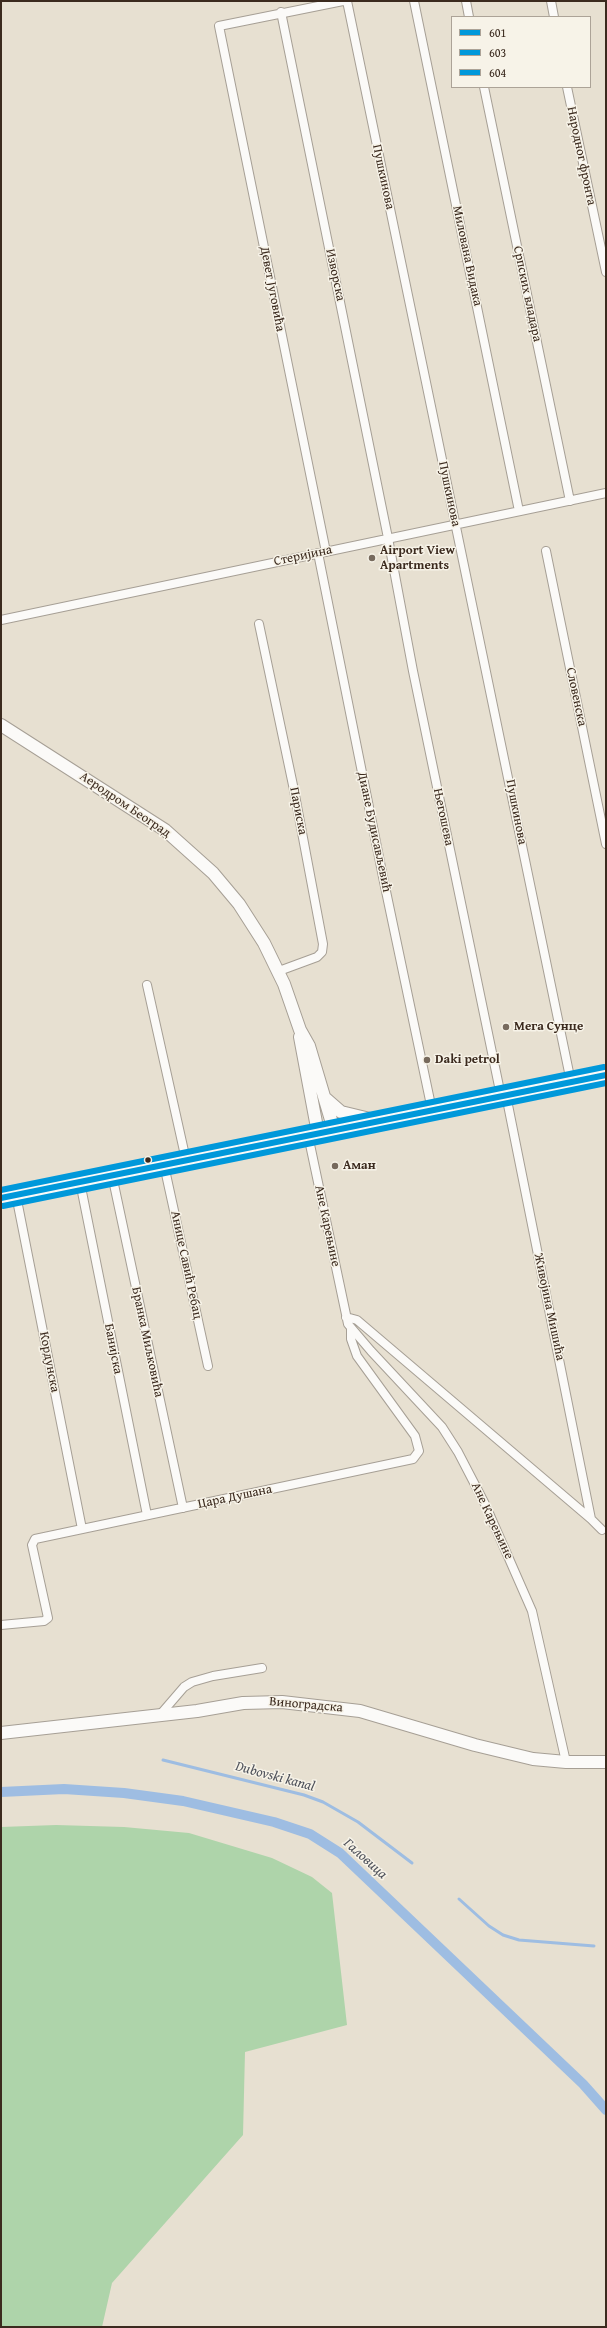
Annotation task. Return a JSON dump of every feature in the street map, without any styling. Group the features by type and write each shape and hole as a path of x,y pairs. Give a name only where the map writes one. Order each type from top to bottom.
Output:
{"street":[{"path":"281,12 343,1"},
{"name":"Пушкинова","path":"347,1 571,1082"},
{"name":"Милована Видака","path":"414,1 519,511"},
{"path":"466,1 469,16"},
{"path":"550,1 554,16"},
{"name":"Девет Југовића","path":"281,12 219,26 322,552"},
{"name":"Изворска","path":"281,12 388,538"},
{"name":"Српских владара","path":"484,88 570,501"},
{"name":"Народног фронта","path":"567,88 606,272"},
{"name":"Стеријина","path":"1,620 606,493"},
{"name":"Његошева","path":"388,538 413,671 504,1096"},
{"name":"Словенска","path":"546,551 606,844"},
{"name":"Диане Будисављевић","path":"322,552 383,877 432,1110"},
{"name":"Париска","path":"259,624 294,790 323,944 322,952 317,957 279,971"},
{"name":"Аеродром Београд","path":"1,725 148,817 186,848 213,873 239,904 258,932 279,971 300,1030 309,1046 334,1130"},
{"path":"147,985 186,1160"},
{"name":"Аеродром Београд","path":"300,1030 301,1050 313,1134"},
{"path":"1,1198 606,1075"},
{"name":"Живојина Мишића","path":"504,1096 591,1519"},
{"path":"325,1098 335,1108 346,1114 378,1121"},
{"name":"Ане Карењине","path":"313,1134 346,1317 351,1329 442,1427 485,1504 532,1611 566,1762"},
{"name":"Анице Савић Ребац","path":"164,1165 208,1366"},
{"name":"Бранка Миљковића","path":"112,1175 183,1508"},
{"name":"Банијска","path":"80,1182 147,1516"},
{"name":"Кордунска","path":"16,1195 82,1529"},
{"path":"346,1317 358,1320 602,1530"},
{"name":"Цара Душана","path":"1,1625 48,1619 32,1545 33,1541 82,1529 407,1462 417,1455 418,1443 415,1436 358,1356 351,1339 351,1329"},
{"path":"160,1716 184,1687 192,1682 213,1676 262,1668"},
{"name":"Виноградска","path":"1,1733 160,1716 252,1702 282,1702 329,1706 382,1717 475,1746 533,1758 566,1762 606,1762"}],"green space":[{"path":"56,1825 124,1827 189,1833 272,1858 312,1877 332,1893 347,2025 245,2052 243,2135 112,2283 102,2327 1,2327 1,1827"}],"waterway":[{"name":"Dubovski kanal","path":"163,1760 304,1795 323,1802 358,1822 412,1863"},
{"name":"Галовица","path":"1,1792 64,1789 124,1793 183,1801 274,1822 310,1834 340,1853 583,2084 606,2110"},
{"name":"Dubovski kanal","path":"459,1899 489,1926 503,1935 519,1940 594,1946"}],"transit line":[{"name":"604","path":"1,1190 604,1067"},
{"name":"601","path":"1,1198 606,1075"},
{"name":"603","path":"3,1206 606,1083"}],"place":[{"name":"Airport View Apartments","path":"372,558"},
{"name":"Мега Сунце","path":"506,1027"},
{"name":"Daki petrol","path":"427,1060"},
{"name":"Аман","path":"335,1166"}]}
